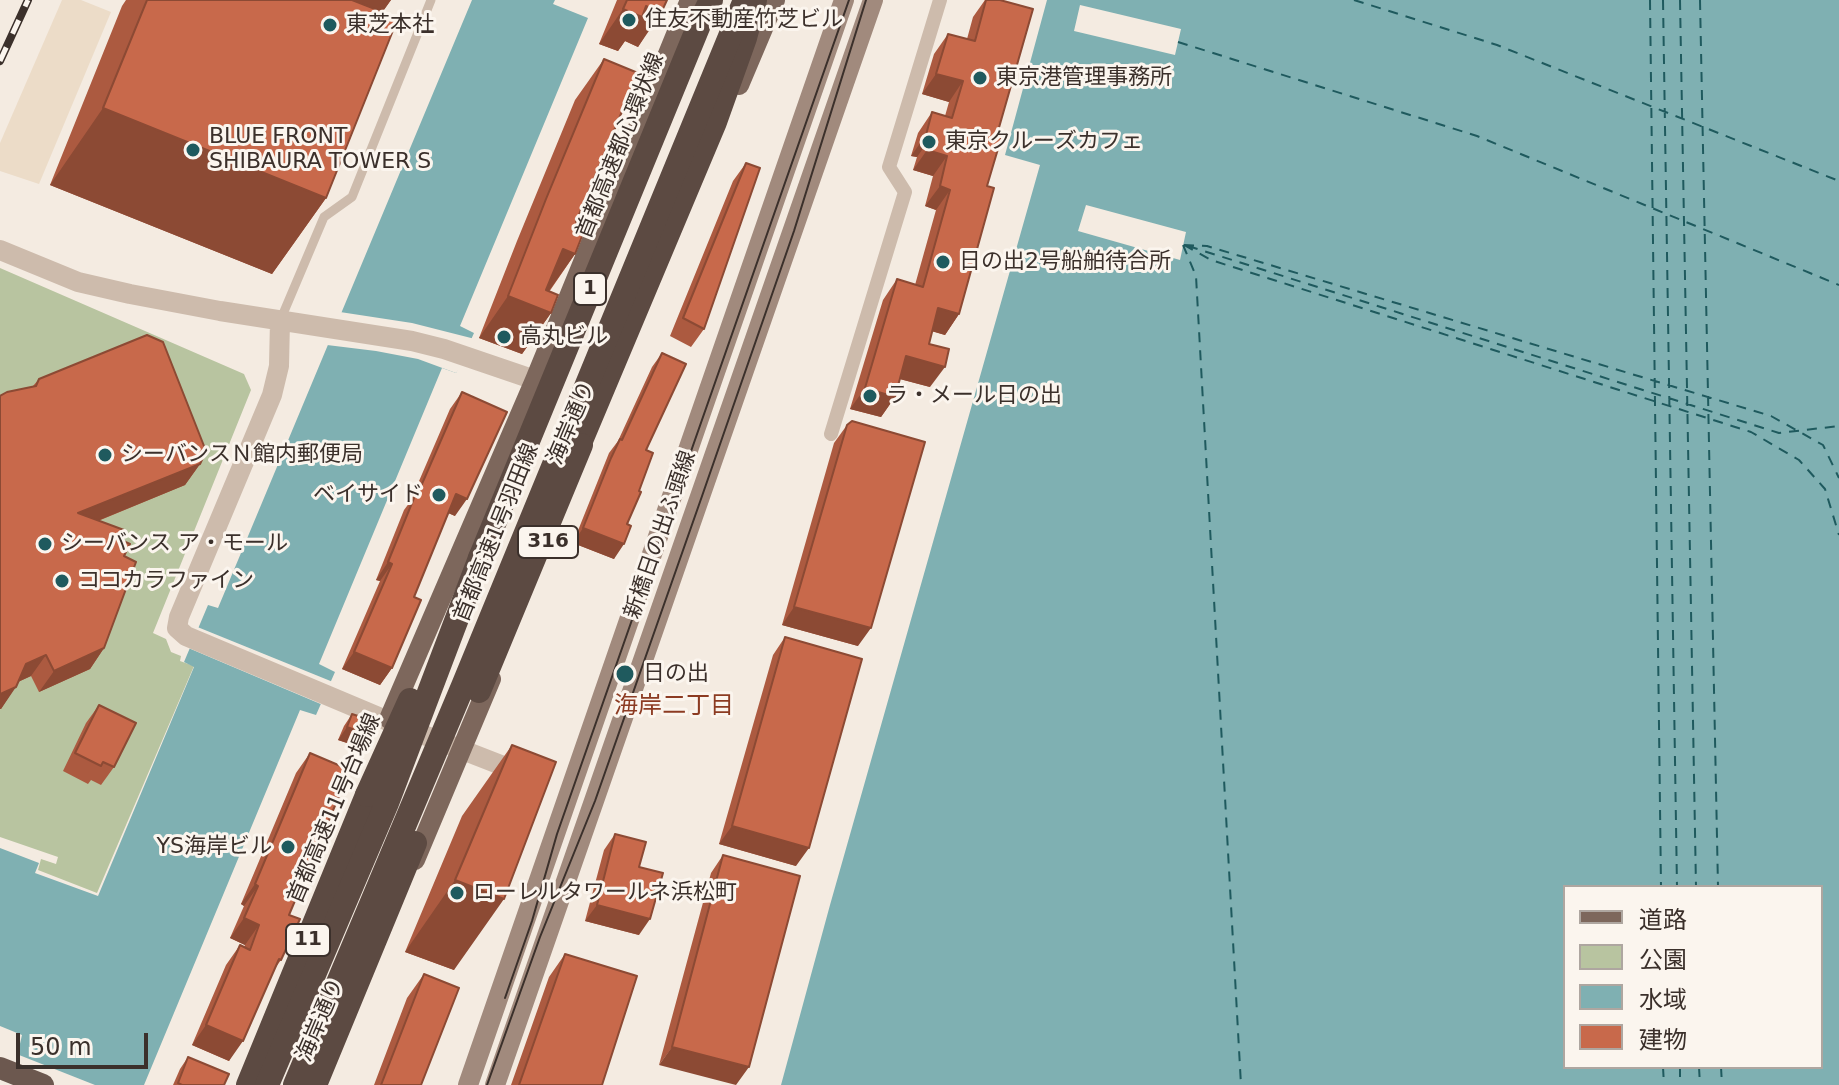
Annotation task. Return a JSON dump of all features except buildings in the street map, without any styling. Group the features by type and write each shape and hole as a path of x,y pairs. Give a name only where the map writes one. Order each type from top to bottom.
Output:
{"highway":[{"name":"首都高速1号羽田線","path":"295,1085 745,0"},
{"path":"315,1085 715,122 755,0"},
{"name":"首都高速都心環状線","path":"480,558 702,5"},
{"path":"463,686 581,445"},
{"name":"首都高速1号羽田線","path":"267,1085 387,803 480,558"},
{"name":"首都高速11号台場線","path":"248,1085 367,795 480,558"},
{"name":"11","path":"315,1085 382,879"},
{"path":"4,1070 43,1085"}],"main road":[{"name":"海岸通り","path":"315,1085 461,749 775,0"},
{"name":"新橋日の出ふ頭線","path":"468,1085 844,0"},
{"name":"新橋日の出ふ頭線","path":"495,1085 873,0"},
{"path":"238,1085 388,721 702,5"}],"street":[{"path":"831,434 905,192 889,167 940,0"},
{"path":"0,250 78,282 160,300 412,341 535,380"},
{"path":"280,321 279,366 272,395 177,628 193,638 388,721 538,779"}],"lane":[{"path":"280,321 324,217 352,197 431,0"}],"green space":[{"path":"0,268 244,374 251,390 153,633 166,639 171,652 181,656 180,661 194,666 97,893 38,870 41,859 56,864 58,857 0,837"}],"shaded area":[{"path":"62,0 81,0 111,12 39,184 0,171 0,143"}],"water":[{"path":"472,0 555,0 553,4 588,18 460,326 474,333 456,373 442,368 319,664 335,672 316,715 300,710 144,1085 5,1085 22,1035 0,1026 0,848 39,863 35,873 98,896 194,667 184,662 208,605 218,608"},
{"path":"1047,0 1839,0 1839,1085 781,1085 1040,165 1005,155"}],"pier":[{"path":"1080,5 1181,29 1175,55 1074,31"},
{"path":"1086,205 1186,232 1180,260 1078,231"},
{"path":"340,312 412,323 475,339 456,373 418,359 327,345"},
{"path":"195,626 333,682 323,705 186,647"},
{"path":"14,1053 95,1085 1,1085"}],"ferry route":[{"path":"1354,0 1497,45 1839,181"},
{"path":"1650,0 1661,885"},
{"path":"1663,0 1677,885"},
{"path":"1680,0 1696,885"},
{"path":"1700,0 1718,885"},
{"path":"1178,42 1477,136 1839,285"},
{"path":"1183,245 1196,276 1241,1085"},
{"path":"1184,245 1211,260 1751,432 1799,460 1825,489 1839,535"},
{"path":"1184,245 1207,246 1771,416 1823,445 1839,478"},
{"path":"1188,246 1779,433 1839,426"},
{"path":"1663,1069 1664,1085"},
{"path":"1680,1069 1680,1085"},
{"path":"1699,1069 1700,1085"},
{"path":"1721,1069 1722,1085"}],"tram line":[{"path":"505,998 532,921 557,834 849,0"},
{"path":"487,1085 540,937 595,801 701,499 794,231 866,0"}],"railway":[{"path":"0,61 28,0"}],"place":[{"name":"住友不動産竹芝ビル","path":"629,20"},
{"name":"東芝本社","path":"330,25"},
{"name":"東京港管理事務所","path":"980,78"},
{"name":"東京クルーズカフェ","path":"929,142"},
{"name":"BLUE FRONT SHIBAURA TOWER S","path":"193,150"},
{"name":"日の出2号船舶待合所","path":"943,262"},
{"name":"高丸ビル","path":"504,337"},
{"name":"ラ・メール日の出","path":"870,396"},
{"name":"シーバンスＮ館内郵便局","path":"105,455"},
{"name":"ベイサイド","path":"439,495"},
{"name":"シーバンス ア・モール","path":"45,544"},
{"name":"ココカラファイン","path":"62,581"},
{"name":"日の出","path":"625,674"},
{"name":"YS海岸ビル","path":"288,847"},
{"name":"ローレルタワールネ浜松町","path":"457,893"}],"district":[{"name":"海岸二丁目","path":"674,707"}]}
